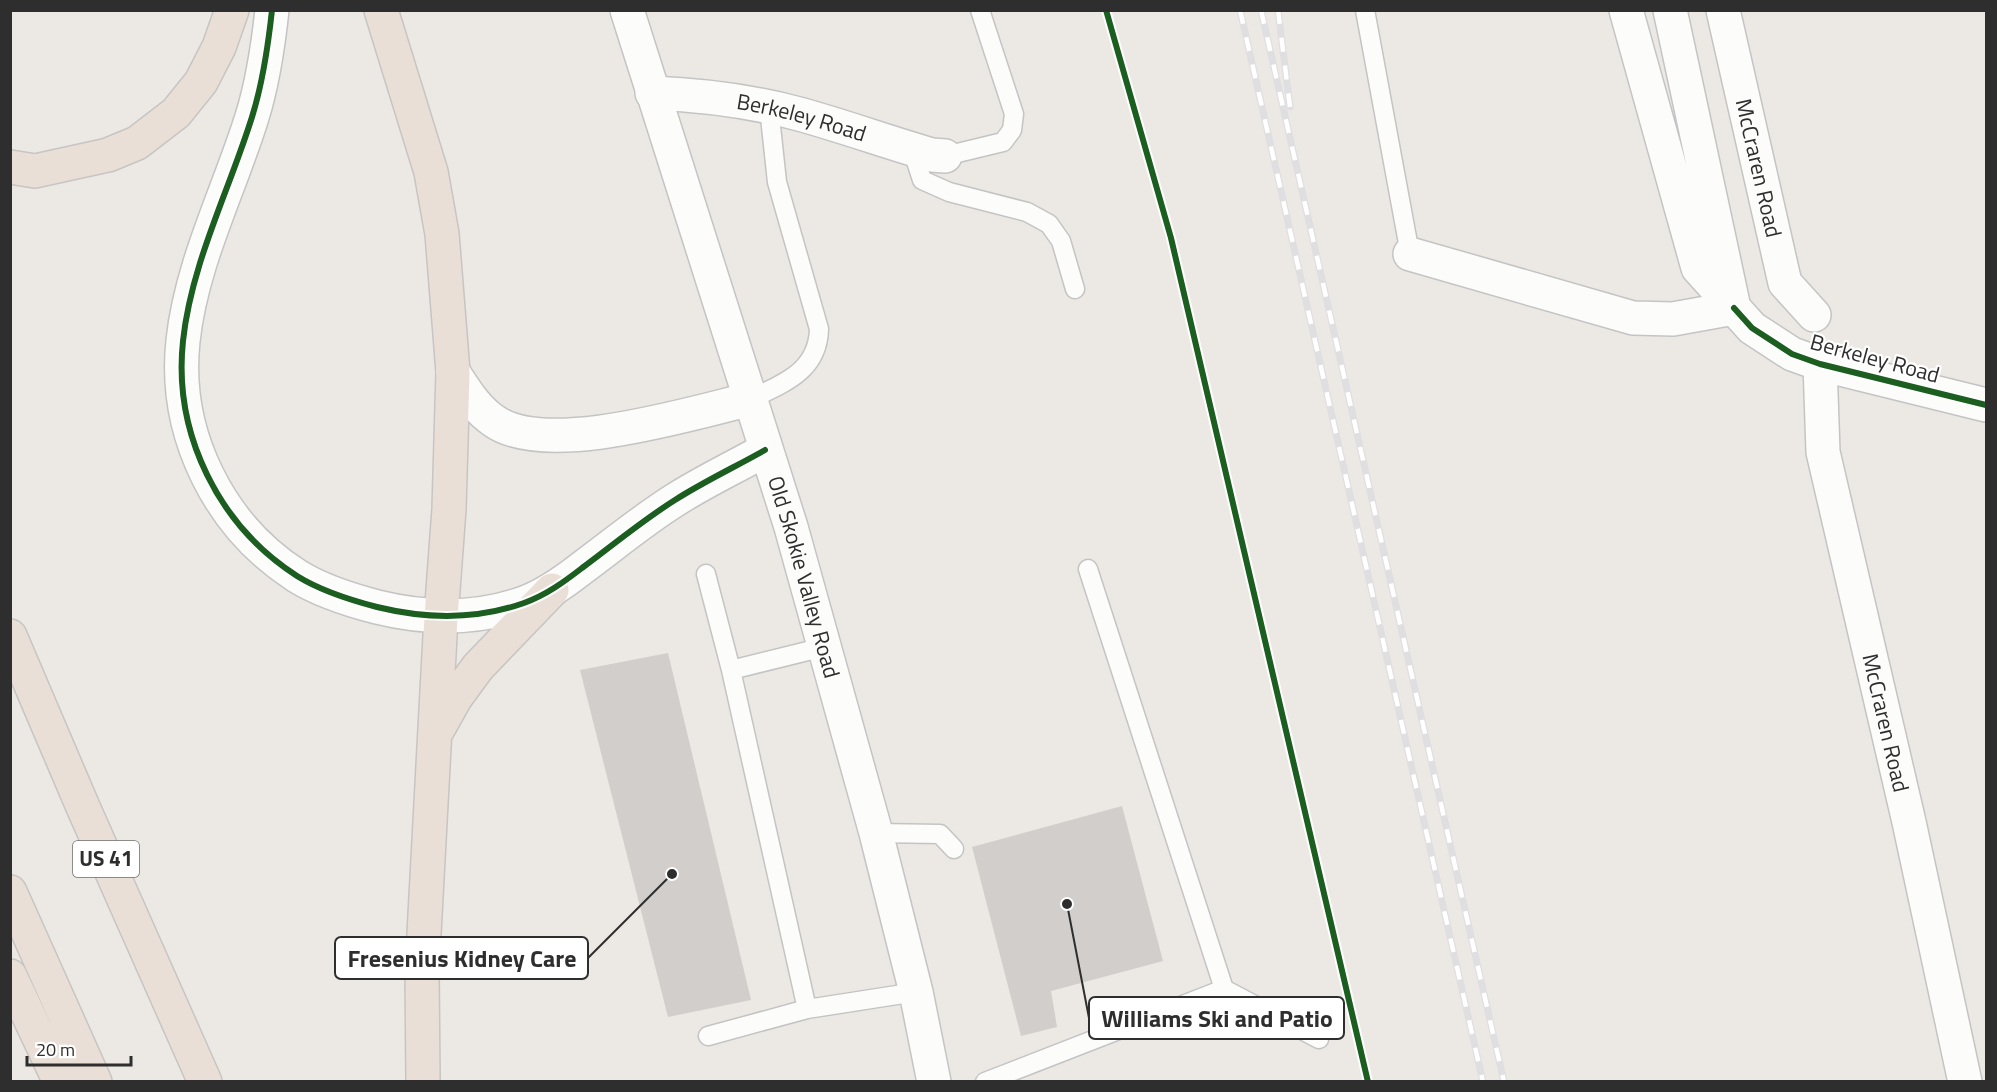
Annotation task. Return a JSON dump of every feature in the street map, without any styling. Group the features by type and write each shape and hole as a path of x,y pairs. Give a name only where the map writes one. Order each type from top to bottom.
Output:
{"highway":[{"path":"10,167 35,171 108,155 137,143 176,113 201,82 219,47 232,10"},
{"path":"381,10 431,172 442,234 453,372 449,509 422,971 423,1082"},
{"path":"435,733 456,697 478,667 552,590"},
{"name":"US 41","path":"10,636 204,1082"},
{"path":"10,892 95,1082"},
{"path":"10,976 60,1082"}],"street":[{"path":"272,10 262,83 201,261 183,341 182,373 189,428 209,480 219,499 253,540 286,568 315,586 363,603 390,610 441,616 486,613 527,602 552,590 675,500 765,450"},
{"name":"Old Skokie Valley Road","path":"627,10 790,527 876,833 916,992 934,1082"},
{"name":"Berkeley Road","path":"1626,10 1698,268 1752,328 1792,354 1820,364 1986,405"},
{"path":"1410,254 1633,318 1673,319 1734,308 1670,10"},
{"name":"McCraren Road","path":"1723,10 1785,283 1814,315"},
{"name":"Berkeley Road","path":"652,93 690,94 798,114 932,155 945,156"},
{"name":"McCraren Road","path":"1820,364 1823,452 1909,822 1965,1082"},
{"path":"453,372 471,400 495,422 526,434 573,436 636,426 751,399"}],"lane":[{"path":"945,156 1003,142 1012,130 1014,114 980,10"},
{"path":"1365,10 1410,254"},
{"path":"751,399 792,380 812,357 819,329 777,182 770,108"},
{"path":"912,149 922,180 950,192 1027,212 1049,224 1061,241 1076,289"},
{"path":"1088,569 1224,989 1319,1040"},
{"path":"706,574 732,670 807,1009"},
{"path":"732,670 824,647"},
{"path":"876,833 940,834 954,849"},
{"path":"985,1082 1224,989"},
{"path":"708,1036 807,1009 916,992"}],"building":[{"path":"668,653 751,1000 668,1017 580,670"},
{"path":"1122,806 1163,961 1051,991 1057,1027 1021,1036 972,847"}],"railway":[{"path":"1240,10 1483,1082"},
{"path":"1261,10 1504,1082"},
{"path":"1278,10 1290,107"}],"cycle path":[{"path":"272,10 265,64 256,104 202,256 187,312 182,376 186,410 194,443 207,475 224,504 245,531 269,555 297,576 316,586 377,607 414,614 451,616 506,609 547,592 663,508 765,450"},
{"path":"1106,10 1171,238 1368,1082"},
{"path":"1734,308 1752,328 1792,354 1820,364 1986,405"}],"place":[{"name":"Fresenius Kidney Care","path":"672,874"},
{"name":"Williams Ski and Patio","path":"1067,904"}]}
